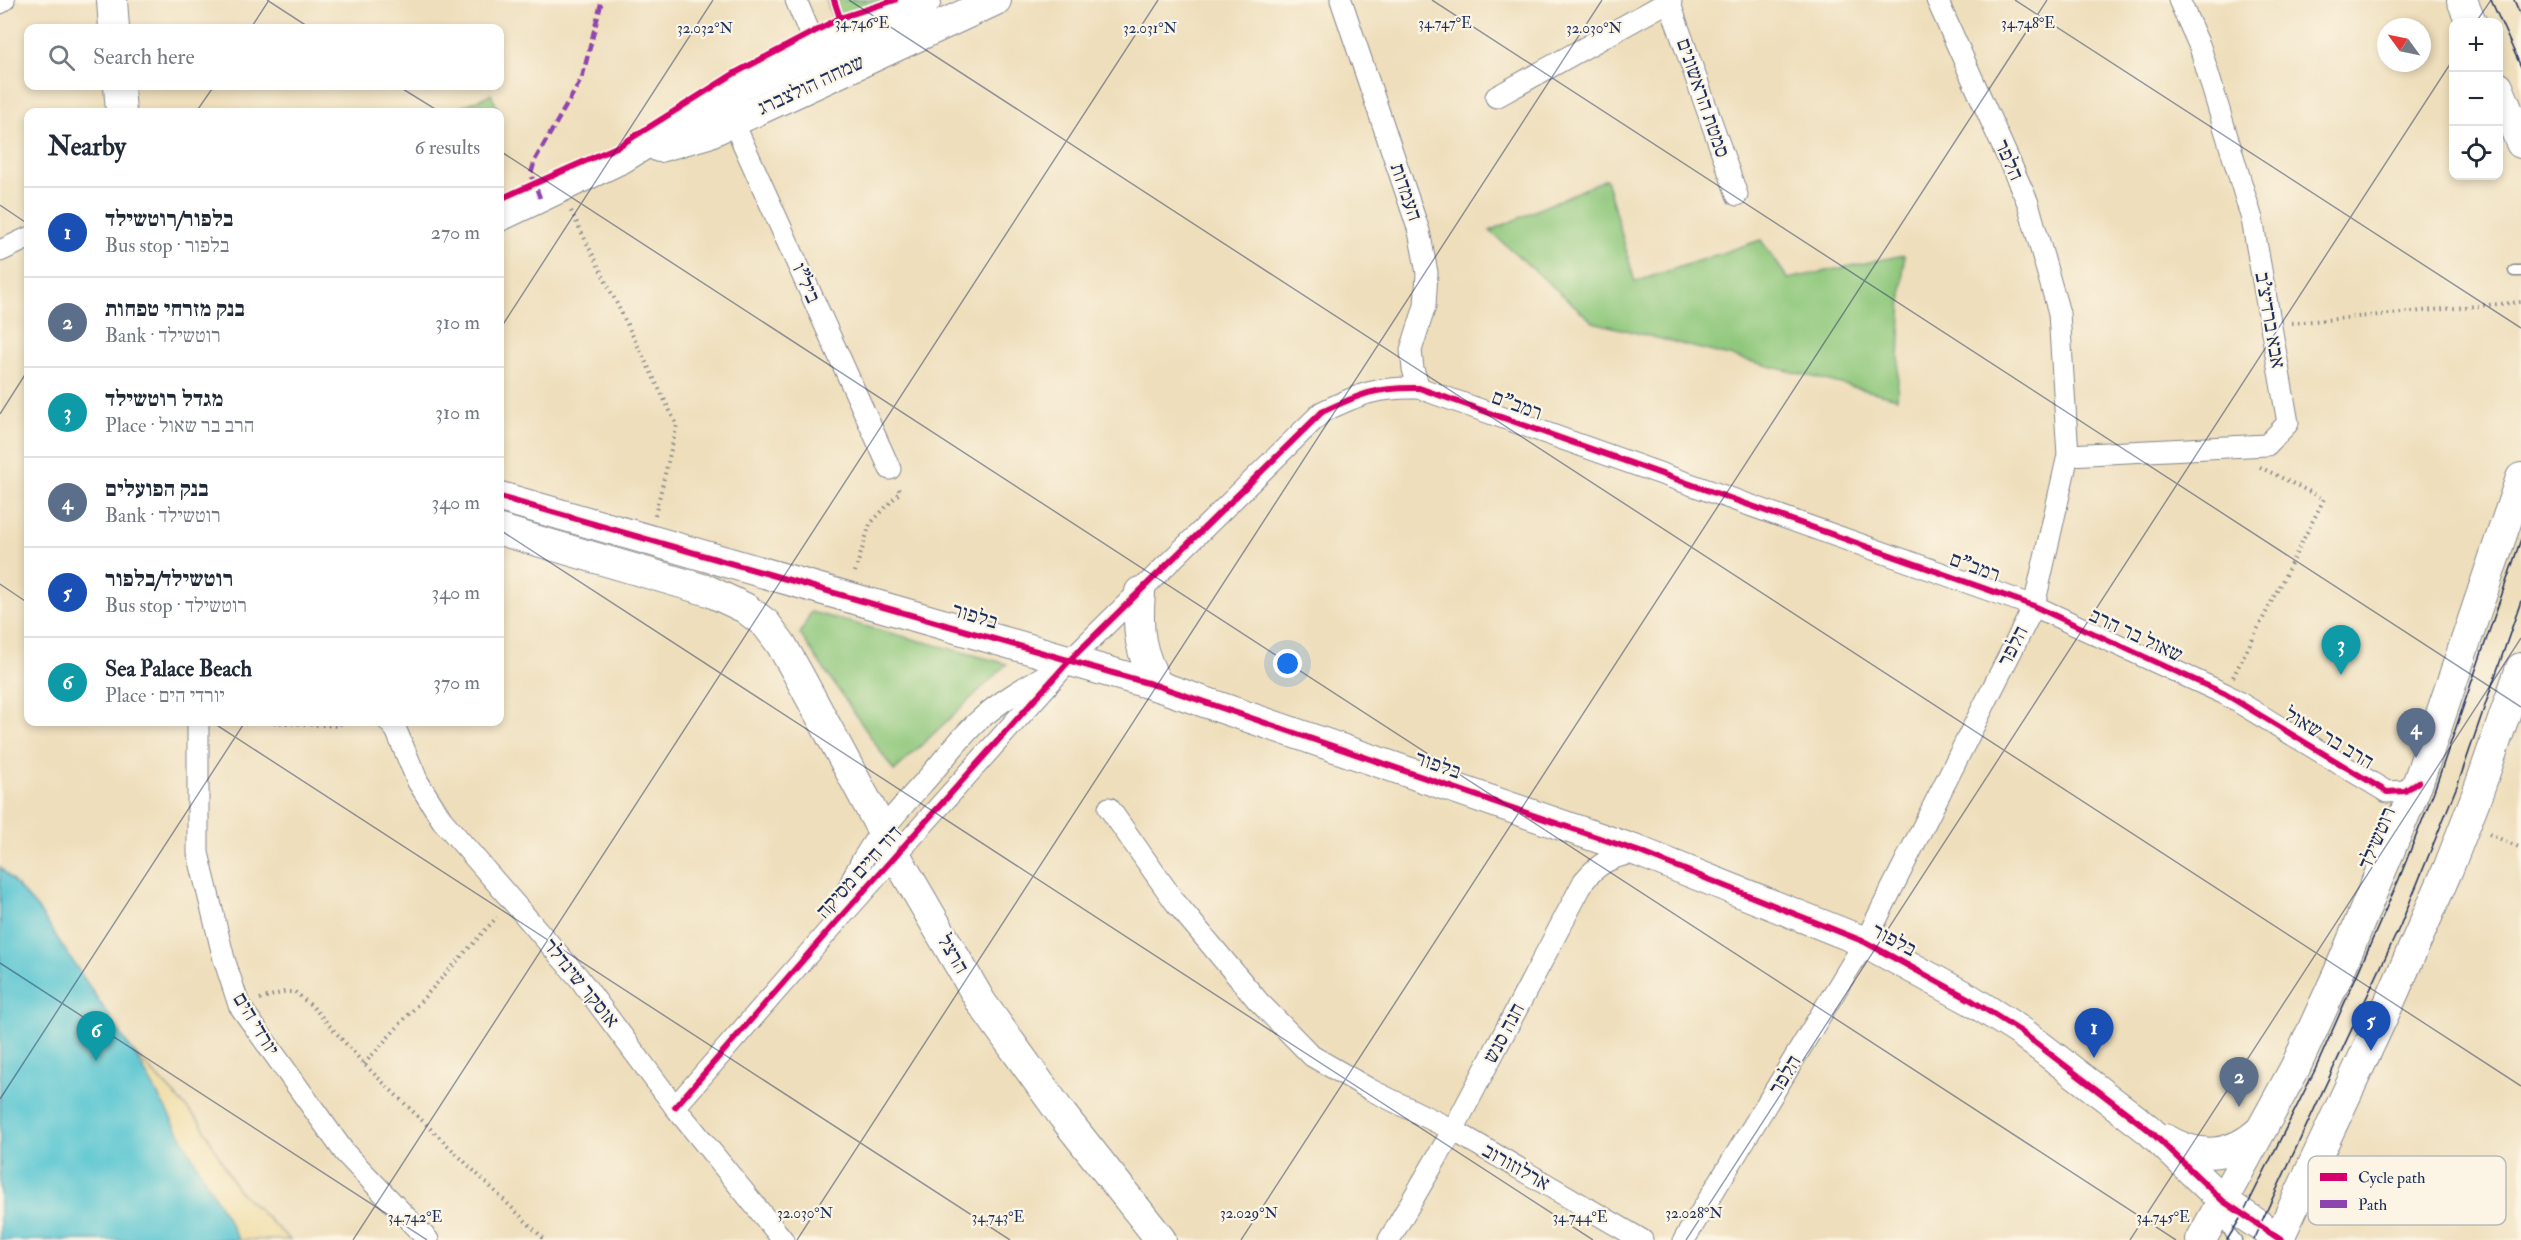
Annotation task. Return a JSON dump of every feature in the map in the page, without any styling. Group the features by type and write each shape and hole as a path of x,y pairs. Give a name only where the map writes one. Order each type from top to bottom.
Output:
{"street":[{"path":"0,3 4,0"},
{"path":"112,0 114,24"},
{"path":"796,0 826,78"},
{"name":"שמחה הולצברג","path":"728,109 816,49 926,0"},
{"name":"שמחה הולצברג","path":"504,214 728,109 826,78 996,0"},
{"name":"העמדות","path":"1341,0 1419,231 1427,273 1425,306 1411,350 1413,369 1419,388"},
{"path":"1496,97 1670,0"},
{"name":"סמטת הראשונים","path":"1670,0 1737,195"},
{"name":"הלפר","path":"1684,1240 1865,942 2034,606 2068,454 2059,313 2028,203 1937,0"},
{"name":"אבא ברדיצ'ב","path":"2179,0 2200,47 2252,219 2288,423 2267,445"},
{"path":"2462,0 2469,18"},
{"path":"119,90 121,108"},
{"path":"2503,97 2521,143"},
{"name":"ביל\"ו","path":"728,109 890,469"},
{"path":"0,251 24,240"},
{"name":"רמב\"ם","path":"1069,661 1322,412 1356,396 1387,387 1419,388 2034,606"},
{"path":"2068,454 2267,445"},
{"name":"רוטשילד","path":"2201,1240 2295,1068 2418,782 2521,478"},
{"name":"בלפור","path":"504,498 1158,686 1640,852 1865,942 1971,1000 2020,1031 2150,1130 2223,1201 2279,1240"},
{"name":"הרצל","path":"504,531 709,591 746,608 766,624 781,644 896,856 981,1002 1063,1116 1161,1240"},
{"path":"1140,592 1138,625 1141,647 1147,666 1158,686"},
{"name":"שאול בר הרב","path":"2034,606 2225,694"},
{"name":"דוד חיים מסיקה","path":"837,921 848,885 861,859 882,828 977,723 1014,693 1069,661"},
{"name":"דוד חיים מסיקה","path":"675,1107 1069,661"},
{"path":"2318,1156 2390,1001 2467,824 2521,668"},
{"name":"הרב בר שאול","path":"2225,694 2387,792 2405,791 2418,782"},
{"name":"יורדי הים","path":"198,726 198,853 224,959 239,1005 345,1153 428,1240"},
{"name":"אוסקר שינדלר","path":"392,726 418,782 442,820 579,978 675,1107 783,1240"},
{"name":"ארלוזורוב","path":"1109,808 1175,902 1258,1001 1312,1056 1371,1090 1453,1130 1642,1240"},
{"name":"חנה סנש","path":"1389,1240 1453,1130 1584,881 1594,868 1608,860 1620,854 1640,852"},
{"path":"2150,1130 2178,1146 2199,1152 2216,1153 2248,1142 2262,1129"},
{"path":"2279,1240 2308,1178"}],"lane":[{"path":"2223,1201 2225,1222 2230,1234 2236,1240"}],"path":[{"path":"560,189 677,425 649,539"},
{"path":"2272,324 2521,302"},
{"path":"2225,694 2324,499 2258,466 2267,445"},
{"path":"847,596 870,524 900,492 890,469"},
{"path":"2467,824 2521,848"},
{"path":"364,1064 512,901"},
{"path":"239,1005 284,992 295,992 313,1007 364,1064 545,1240"}],"green space":[{"path":"827,0 907,0 837,32"},
{"path":"491,94 497,108 460,108"},
{"path":"1606,179 1635,282 1761,240 1788,279 1904,255 1897,398 1593,322 1490,231"},
{"path":"811,612 1007,664 894,771 800,634"}],"sand":[{"path":"54,969 201,1123 237,1189 290,1240 157,1240"}],"water":[{"path":"0,867 38,909 140,1063 239,1240 0,1240"}],"tram line":[{"path":"2491,0 2521,67"},
{"path":"2514,0 2521,16"},
{"path":"2227,1240 2243,1214 2315,1070 2399,879 2434,791 2521,539"},
{"path":"2253,1240 2400,926 2459,781 2521,601"}],"marked path":[{"path":"540,198 531,174 535,160 582,78 602,0"}],"cycle path":[{"path":"834,0 840,18 895,0"},
{"path":"504,197 619,146 735,73 840,18"},
{"path":"675,1107 1069,661 1322,412 1358,396 1379,390 1419,388 2034,606 2225,694 2387,792 2405,791 2418,782"},
{"path":"504,498 1158,686 1640,852 1865,942 1971,1000 2020,1031 2149,1130 2223,1201 2281,1240"}],"place":[{"name":"מגדל רוטשילד","path":"2341,675"},
{"name":"בנק הפועלים","path":"2416,758"},
{"name":"רוטשילד/בלפור","path":"2371,1051"},
{"name":"בלפור/רוטשילד","path":"2094,1058"},
{"name":"Sea Palace Beach","path":"96,1061"},
{"name":"בנק מזרחי טפחות","path":"2239,1107"}]}
